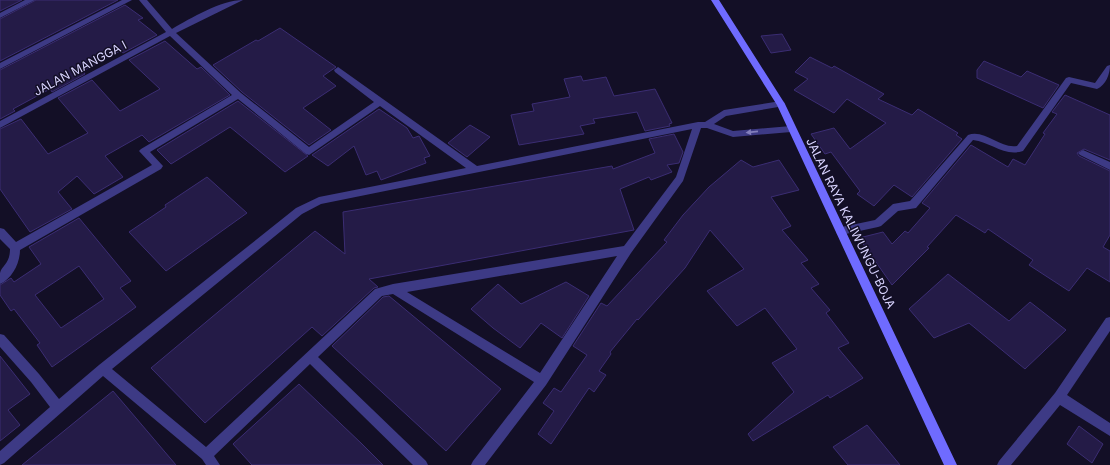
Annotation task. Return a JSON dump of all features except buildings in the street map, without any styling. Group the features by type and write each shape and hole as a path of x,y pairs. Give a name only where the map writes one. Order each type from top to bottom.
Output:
{"main road":[{"name":"JALAN RAYA KALIWUNGU-BOJA","path":"715,0 781,104 791,129 841,231 951,465"}],"street":[{"path":"0,16 31,0"},
{"path":"0,66 128,0"},
{"path":"143,0 171,33 238,95 309,152 380,102"},
{"name":"JALAN MANGGA I","path":"0,125 196,19 239,0"},
{"path":"841,231 878,223 896,208 913,205 971,137 979,138 1010,150 1020,149 1069,80 1097,86 1110,68"},
{"path":"338,70 380,102 475,169"},
{"path":"15,248 158,166 144,152 238,95"},
{"path":"0,459 103,369 299,211 310,205 319,201 475,169 702,125 724,113 781,104"},
{"path":"702,125 733,134 791,129"},
{"path":"477,465 542,381 627,250 680,178 702,125"},
{"path":"1083,153 1110,166"},
{"path":"0,232 15,248 16,255 13,263 0,278"},
{"path":"206,455 379,292 627,250"},
{"path":"393,289 542,381"},
{"path":"1002,465 1058,397 1110,322"},
{"path":"0,339 36,378 58,408"},
{"path":"311,357 422,465"},
{"path":"103,369 206,455 214,465"},
{"path":"1058,397 1110,430"}]}
